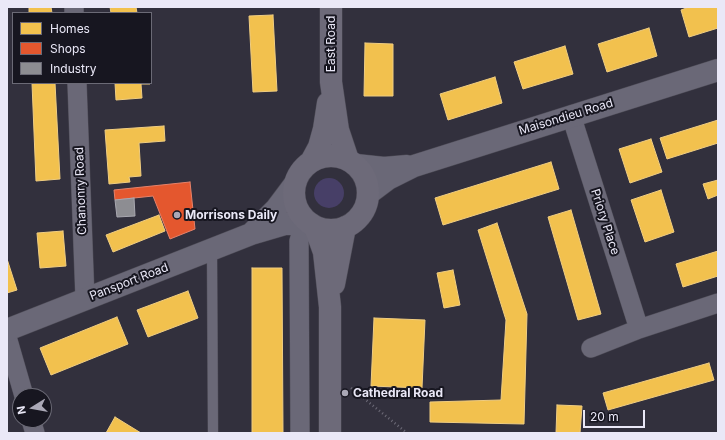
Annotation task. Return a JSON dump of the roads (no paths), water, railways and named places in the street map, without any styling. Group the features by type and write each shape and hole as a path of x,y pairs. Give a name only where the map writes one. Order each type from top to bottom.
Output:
{"highway":[{"name":"East Road","path":"331,7 331,82"},
{"path":"330,433 330,306 324,252 310,225 298,211 293,194 294,186 300,171 312,160 319,147 324,129 331,82"},
{"path":"310,225 325,230 335,230 345,227 354,222 361,214 366,205 368,194 366,181 352,162 338,130 331,82"},
{"path":"312,160 324,156 336,156 352,162"},
{"path":"330,306 345,227"}],"street":[{"name":"Maisondieu Road","path":"414,166 571,115 718,70"},
{"name":"Chanonry Road","path":"77,84 85,299"},
{"name":"Priory Place","path":"571,115 639,329"},
{"path":"352,162 384,168 414,166"},
{"path":"368,194 388,179 414,166"},
{"path":"251,234 276,209 294,186"},
{"path":"251,234 285,224 310,225"},
{"path":"300,433 299,241 310,225"},
{"name":"Pansport Road","path":"7,330 212,251 251,234"},
{"path":"591,348 639,329 718,304"},
{"path":"7,338 22,388"}],"lane":[{"path":"212,251 213,433"}],"place":[{"name":"Morrisons Daily","path":"177,215"},
{"name":"Cathedral Road","path":"345,393"}]}
